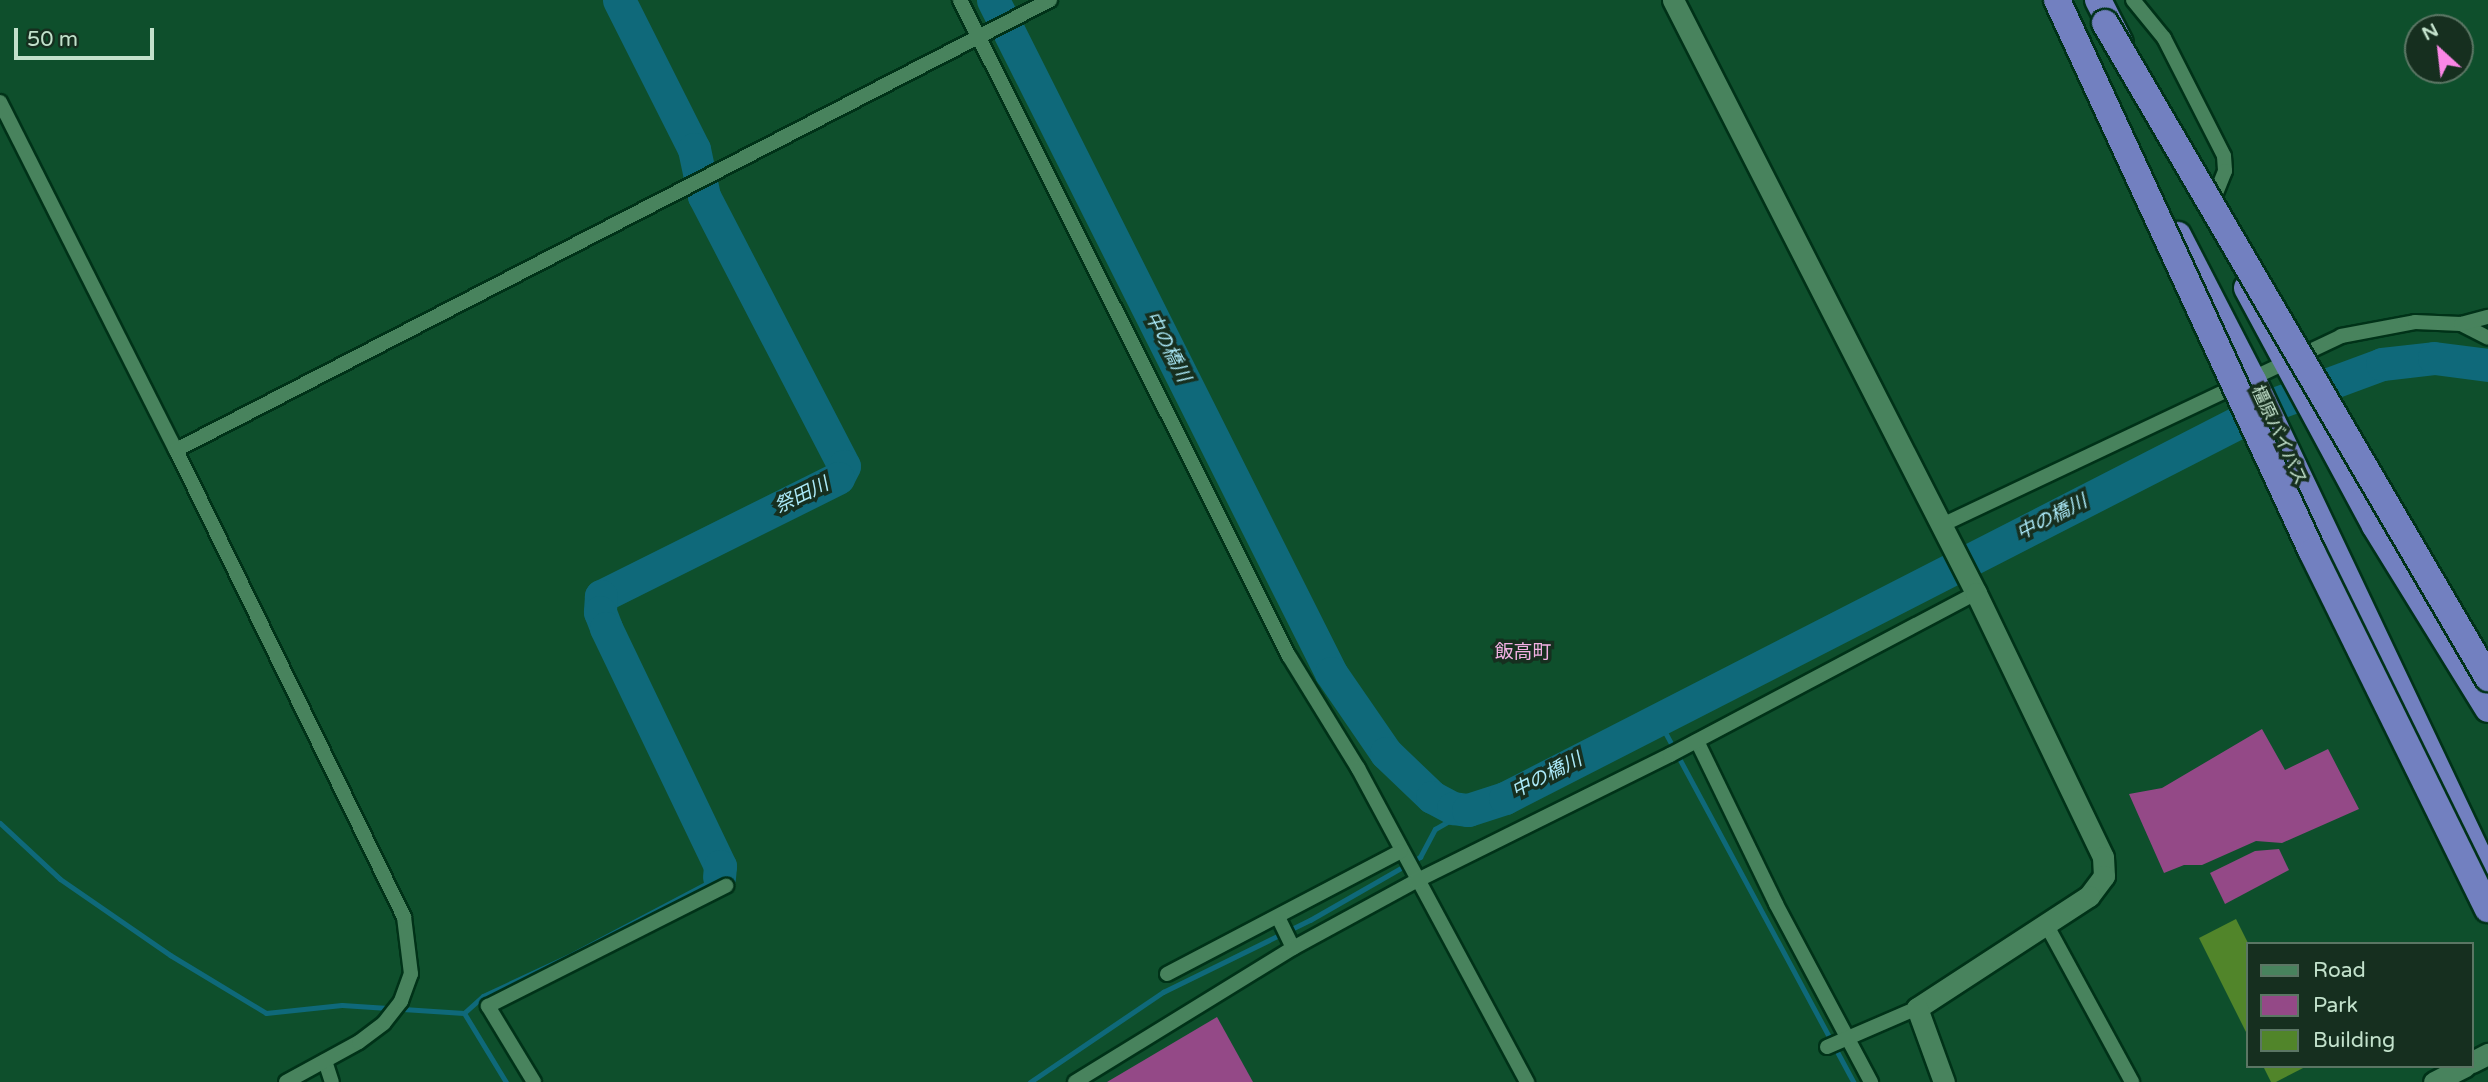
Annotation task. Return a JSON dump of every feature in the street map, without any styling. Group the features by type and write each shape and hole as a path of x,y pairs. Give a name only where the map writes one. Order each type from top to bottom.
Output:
{"highway":[{"path":"2058,8 2312,552 2488,909"},
{"name":"橿原バイパス","path":"2058,8 2255,384 2488,876"},
{"path":"2098,8 2375,526 2488,709"},
{"path":"2098,8 2488,678"}],"street":[{"path":"960,0 981,35 1289,656 1358,768 1527,1082"},
{"path":"176,450 981,35 1020,9 1050,0"},
{"path":"1674,0 1946,533 2103,857 2104,876 2089,896 1917,1008 1827,1047"},
{"path":"2133,0 2164,38 2224,156 2225,172 2208,214"},
{"path":"0,102 176,450 404,917 411,974 401,1001 384,1023 325,1061 286,1082"},
{"path":"1946,533 2255,384 2341,336 2415,322 2461,324 2488,317"},
{"path":"2461,324 2488,338"},
{"path":"1167,974 1408,865 1670,755 1976,593"},
{"path":"1693,743 1846,1039 1871,1082"},
{"path":"1076,1082 1292,945 1408,865"},
{"path":"534,1082 488,1006 726,886"},
{"path":"1280,921 1292,945"},
{"path":"2046,924 2132,1082"},
{"path":"1917,1008 1920,1026 1944,1082"},
{"path":"325,1061 332,1082"},
{"path":"2434,1082 2461,1068"}],"green space":[{"path":"2262,729 2285,770 2328,749 2359,809 2282,843 2256,841 2202,865 2184,865 2164,873 2129,794 2162,788"},
{"path":"2279,849 2289,870 2225,904 2210,873 2255,851"},
{"path":"1217,1017 1253,1082 1107,1082"}],"building":[{"path":"2236,919 2248,942 2246,1032 2199,938"},
{"path":"2264,1068 2303,1068 2276,1082 2271,1082"}],"waterway":[{"name":"祭田川","path":"619,0 694,149 704,196 844,466 838,478 601,596 600,612 606,628 720,866 719,877"},
{"name":"中の橋川","path":"993,0 1331,673 1386,753 1432,797 1453,808 1468,810 1505,798 2274,404 2382,364 2434,358 2488,365"},
{"path":"1659,721 1853,1082"},
{"path":"1030,1082 1163,992 1310,920 1420,857 1435,829 1468,810"},
{"path":"0,823 60,879 170,955 266,1013 342,1005 464,1013 483,996 573,954 719,877"},
{"path":"464,1013 506,1082"}],"district":[{"name":"飯高町","path":"1523,653"}]}
